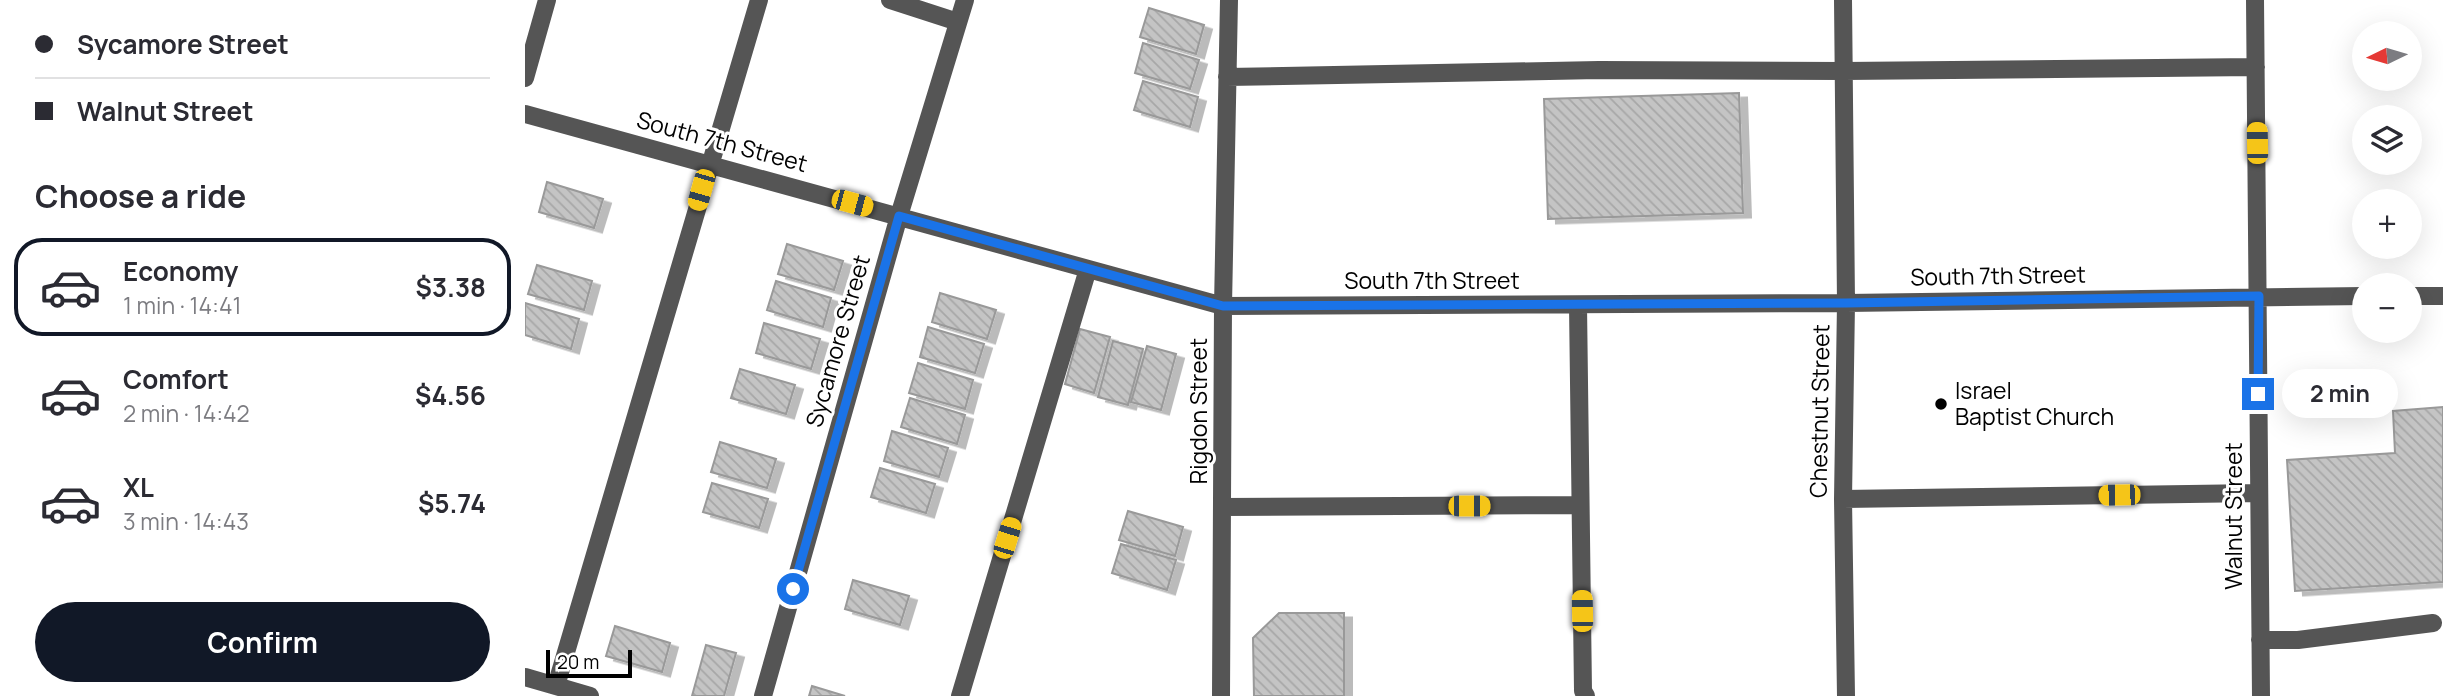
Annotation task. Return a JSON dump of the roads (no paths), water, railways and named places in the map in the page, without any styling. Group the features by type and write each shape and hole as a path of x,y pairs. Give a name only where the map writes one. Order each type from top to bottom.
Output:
{"street":[{"path":"525,78 547,0"},
{"path":"556,686 759,0"},
{"path":"890,0 958,22"},
{"name":"Sycamore Street","path":"763,696 899,216 965,0"},
{"name":"Rigdon Street","path":"1221,696 1223,306 1229,0"},
{"name":"Chestnut Street","path":"1843,0 1846,303 1843,499 1846,696"},
{"name":"Walnut Street","path":"2255,0 2261,696"},
{"path":"1227,77 1599,70 1844,71 2256,67"},
{"name":"South 7th Street","path":"525,114 1223,306 1846,303 2352,296"},
{"path":"960,696 1088,269"},
{"path":"2422,296 2443,296"},
{"path":"1578,305 1583,691 1587,696"},
{"path":"1843,499 2258,493"},
{"path":"1223,507 1580,505"},
{"path":"2260,640 2298,640 2434,624"},
{"path":"525,677 590,696"}],"place":[{"name":"Israel Baptist Church","path":"1941,404"}]}
